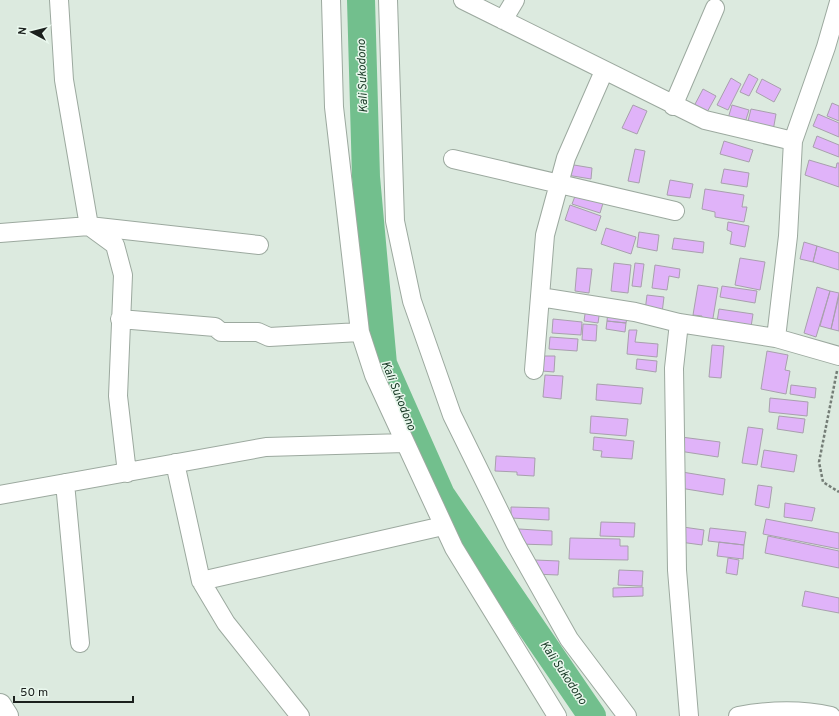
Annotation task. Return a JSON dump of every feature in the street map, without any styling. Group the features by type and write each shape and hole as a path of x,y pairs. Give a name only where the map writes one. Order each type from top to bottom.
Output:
{"main road":[{"path":"0,705 7,716"}],"street":[{"path":"59,0 64,80 90,226 115,245 123,275 118,396 127,473"},
{"path":"331,0 334,107 360,332 374,375 454,548 557,716"},
{"path":"388,0 395,221 412,301 452,415 515,544 569,639 627,716"},
{"path":"464,0 673,106 705,120 793,141"},
{"path":"503,20 515,0"},
{"path":"776,338 788,236 793,141 826,47 839,2"},
{"path":"673,106 715,8"},
{"path":"534,370 545,235 566,158 604,71"},
{"path":"453,159 675,211"},
{"path":"0,233 90,226 259,245"},
{"path":"540,297 636,312 679,323 776,338 838,361"},
{"path":"120,319 215,327 221,332 258,332 269,337 360,332"},
{"path":"679,323 674,368 677,563 689,716"},
{"path":"0,495 266,447 405,443"},
{"path":"175,463 201,581 226,623 300,716"},
{"path":"65,483 80,643"},
{"path":"201,581 443,526"},
{"path":"738,716 764,711 808,711 831,716"}],"path":[{"path":"838,361 819,462 823,482 839,492"}],"building":[{"path":"749,74 758,79 749,96 740,92"},
{"path":"731,78 741,84 728,110 717,105"},
{"path":"762,79 781,89 774,102 756,92"},
{"path":"703,89 716,96 706,114 693,108"},
{"path":"832,103 839,106 839,121 827,116"},
{"path":"633,105 647,111 637,134 622,128"},
{"path":"732,105 749,110 744,126 727,122"},
{"path":"751,109 776,114 773,131 747,125"},
{"path":"818,114 839,123 839,137 813,126"},
{"path":"817,136 839,145 839,157 813,147"},
{"path":"724,141 753,150 749,162 720,154"},
{"path":"635,149 645,151 639,183 628,181"},
{"path":"809,160 836,168 837,163 839,163 839,187 805,175"},
{"path":"568,164 592,168 591,179 567,175"},
{"path":"724,169 749,173 747,187 721,183"},
{"path":"670,180 693,184 690,198 667,195"},
{"path":"705,189 744,195 742,207 747,207 744,222 715,217 715,212 702,209"},
{"path":"577,191 604,200 600,213 572,204"},
{"path":"570,205 601,216 596,231 565,220"},
{"path":"728,222 749,226 745,247 730,244 732,232 727,230"},
{"path":"606,228 636,237 631,254 601,244"},
{"path":"639,232 659,235 657,251 637,247"},
{"path":"674,238 704,242 703,253 672,249"},
{"path":"804,242 817,246 813,262 800,259"},
{"path":"817,246 839,253 839,270 813,262"},
{"path":"740,258 765,262 760,290 735,285"},
{"path":"614,263 631,265 628,293 611,291"},
{"path":"635,263 644,264 641,287 632,286"},
{"path":"655,265 680,269 679,278 669,276 667,290 652,288"},
{"path":"577,268 592,269 589,293 575,291"},
{"path":"698,285 718,288 712,324 701,322 702,316 693,315"},
{"path":"722,286 757,291 755,303 720,297"},
{"path":"817,287 830,291 816,337 804,333"},
{"path":"830,291 839,293 831,329 820,326"},
{"path":"647,295 664,297 662,313 645,311"},
{"path":"839,296 839,331 831,329"},
{"path":"586,307 600,309 598,323 584,321"},
{"path":"719,309 753,314 751,327 717,322"},
{"path":"608,310 628,313 626,323 607,321"},
{"path":"553,319 582,322 581,335 552,333"},
{"path":"607,321 626,323 625,332 606,329"},
{"path":"583,324 597,325 596,341 582,340"},
{"path":"629,330 637,330 635,342 658,344 657,357 627,354"},
{"path":"550,337 578,339 577,351 549,349"},
{"path":"712,345 724,346 721,378 709,377"},
{"path":"767,351 788,355 785,370 790,371 786,394 761,389"},
{"path":"544,356 555,356 554,372 542,371"},
{"path":"637,359 657,361 656,372 636,369"},
{"path":"545,375 563,376 561,399 543,397"},
{"path":"597,384 643,388 641,404 596,400"},
{"path":"791,385 816,388 815,398 790,394"},
{"path":"770,398 808,402 807,416 769,412"},
{"path":"591,416 628,419 626,436 590,433"},
{"path":"779,416 805,419 803,433 777,429"},
{"path":"748,427 763,429 757,465 742,463"},
{"path":"594,437 634,441 632,459 601,457 602,451 593,450"},
{"path":"681,437 720,442 718,457 679,451"},
{"path":"764,450 797,455 794,472 761,467"},
{"path":"496,456 535,458 534,476 517,475 517,472 495,471"},
{"path":"682,472 725,479 723,495 680,488"},
{"path":"758,485 772,487 769,508 755,505"},
{"path":"785,503 815,508 812,521 784,517"},
{"path":"511,507 549,508 549,520 511,518"},
{"path":"766,519 839,533 839,549 763,534"},
{"path":"601,522 635,523 634,537 600,536"},
{"path":"683,527 704,530 702,545 680,542"},
{"path":"710,528 746,532 744,545 708,541"},
{"path":"519,529 552,531 552,545 519,544"},
{"path":"768,536 839,551 839,568 765,553"},
{"path":"570,538 620,539 620,546 628,546 628,560 569,559"},
{"path":"719,542 744,545 743,559 717,556"},
{"path":"728,558 739,560 737,575 726,573"},
{"path":"535,560 559,561 558,575 534,574"},
{"path":"619,570 643,571 642,586 618,585"},
{"path":"643,587 643,596 613,597 613,588"},
{"path":"805,591 839,598 839,613 802,606"}],"waterway":[{"name":"Kali Sukodono","path":"361,0 366,177 383,364 441,495 592,716"}]}
